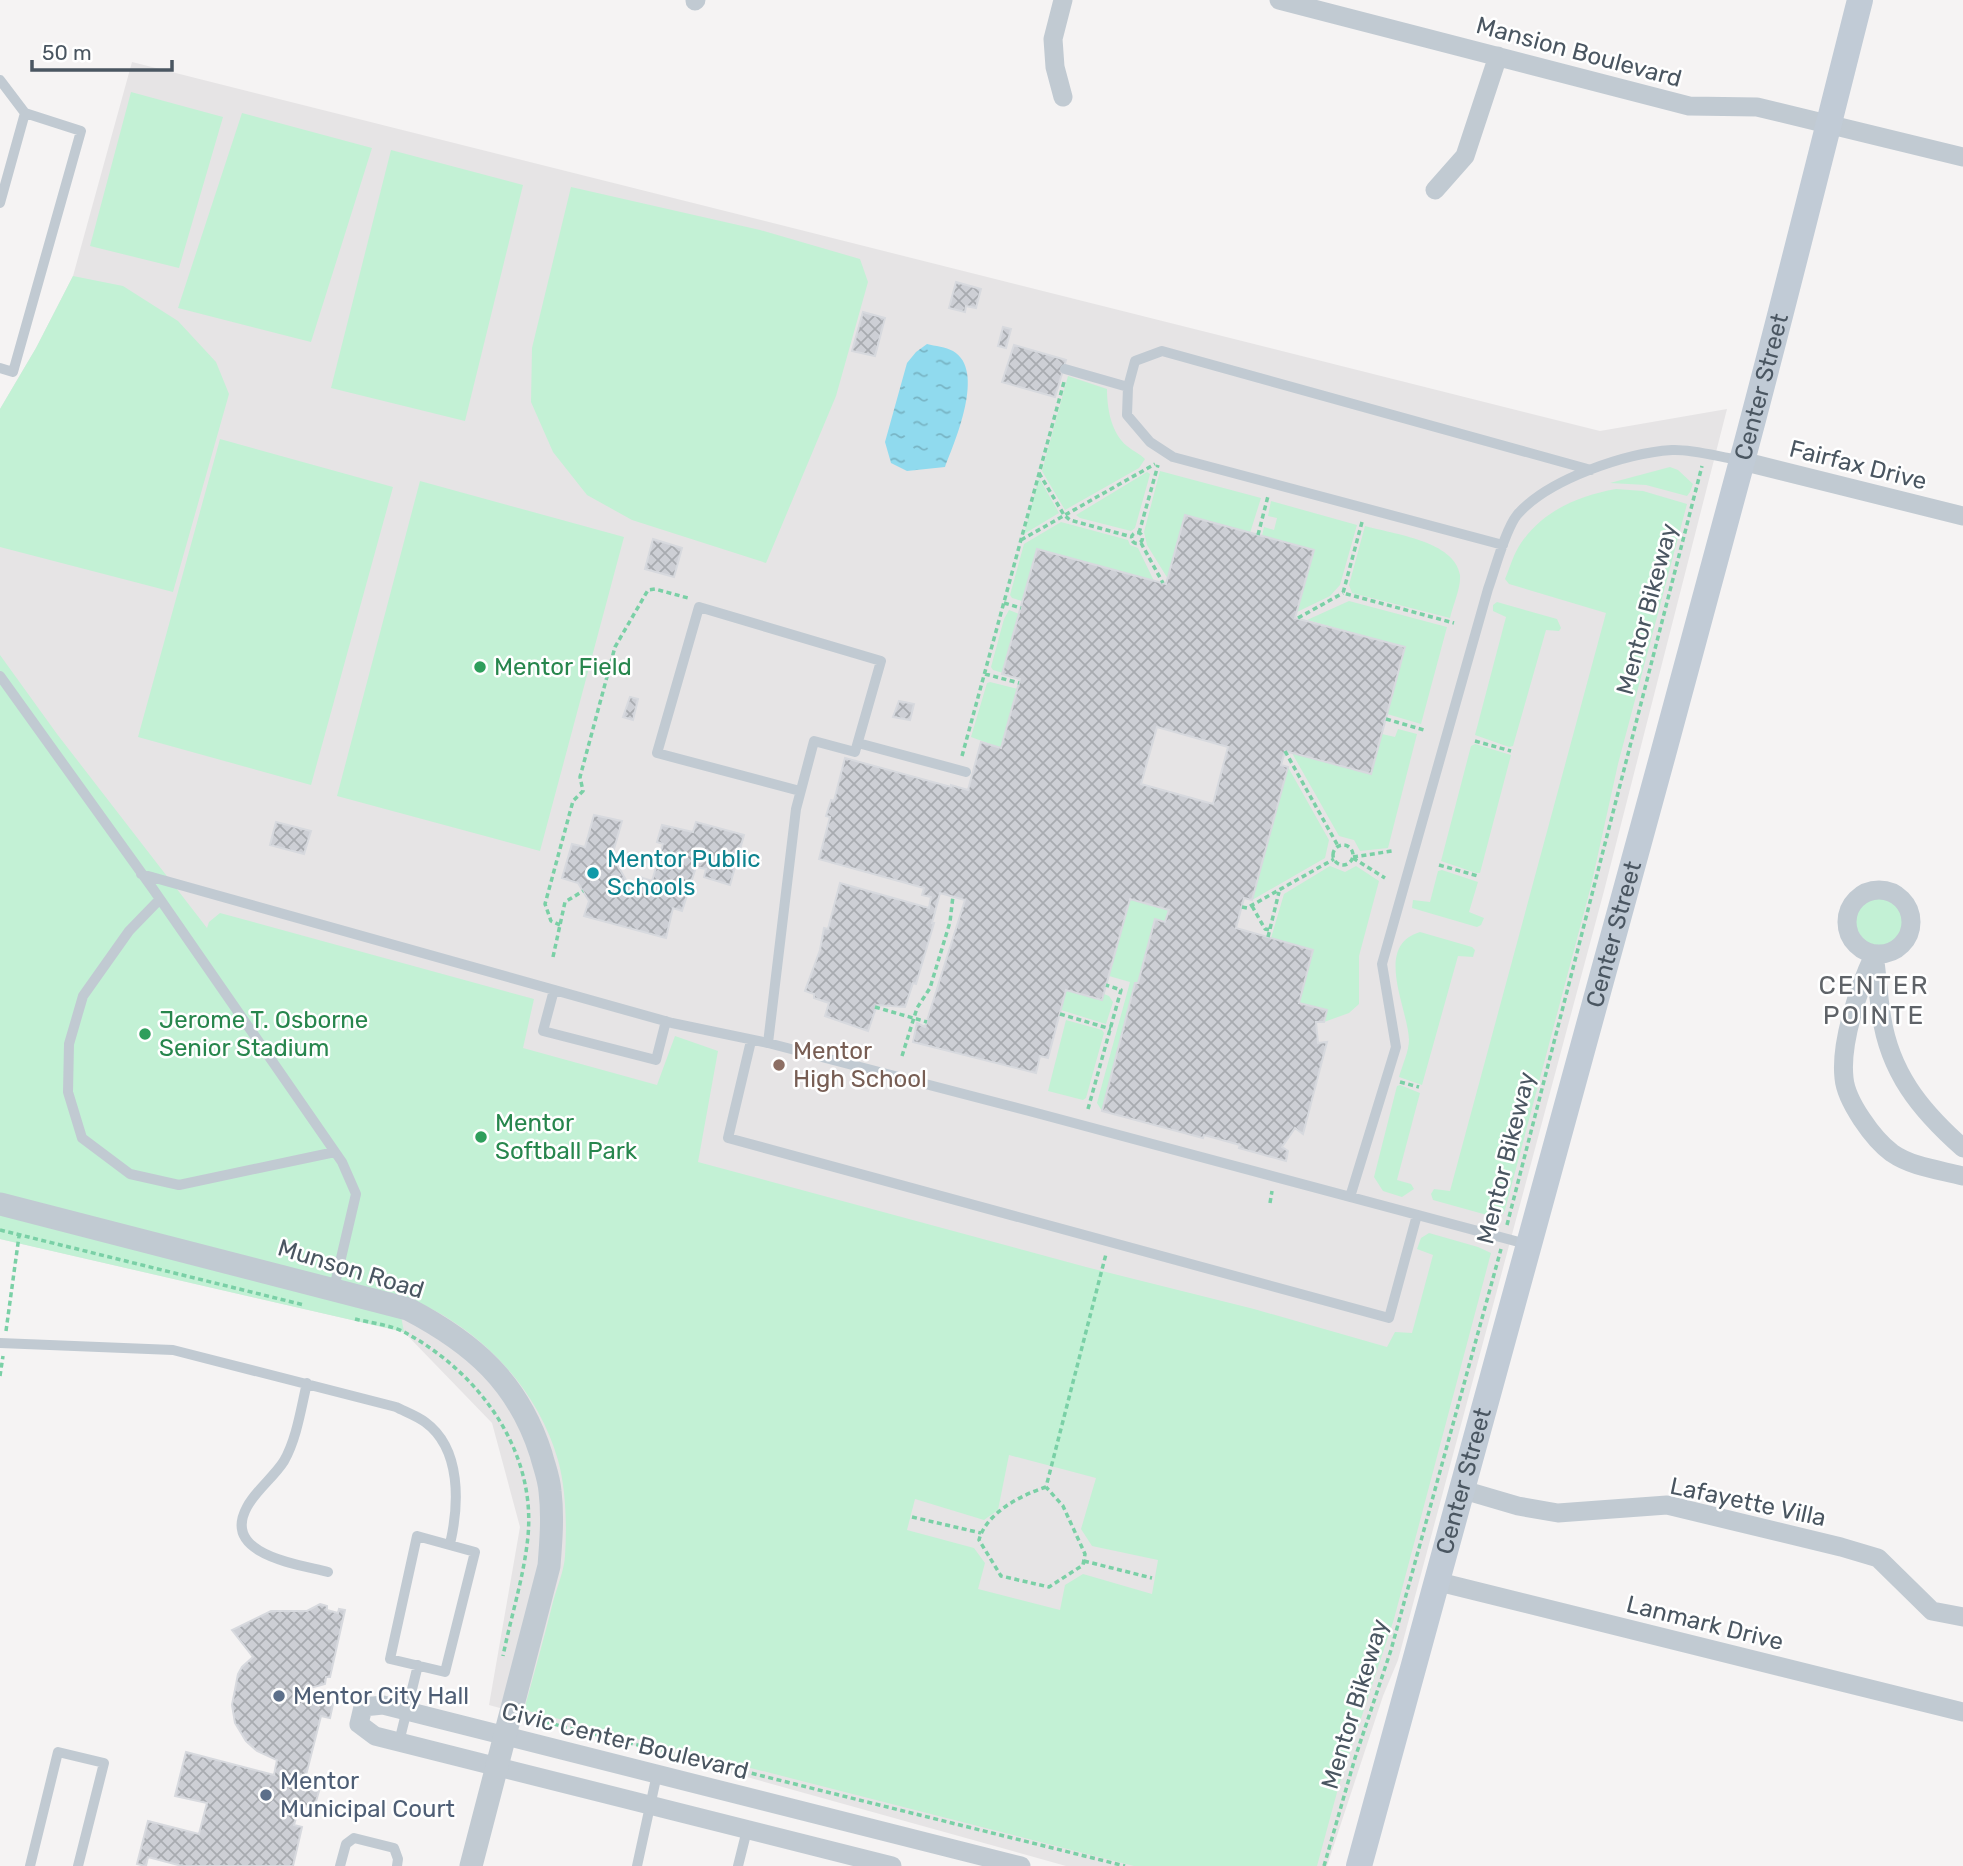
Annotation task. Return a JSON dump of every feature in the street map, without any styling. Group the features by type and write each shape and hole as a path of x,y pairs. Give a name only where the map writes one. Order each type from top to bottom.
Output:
{"main road":[{"name":"Center Street","path":"1359,1866 1742,461 1860,0"}],"street":[{"path":"1063,0 1053,39 1055,67 1063,97"},
{"name":"Mansion Boulevard","path":"1279,0 1689,106 1757,107 1963,157"},
{"path":"1435,190 1465,156 1498,56"},
{"name":"Fairfax Drive","path":"1742,461 1963,516"},
{"path":"1963,1148 1910,1092 1897,1070 1881,1014 1874,954 1856,997 1843,1065 1844,1082 1872,1135 1894,1154 1919,1166 1963,1176"},
{"name":"Munson Road","path":"0,1204 408,1309 461,1340 487,1363 522,1408 533,1429 550,1487 549,1566 471,1866"},
{"name":"Lafayette Villa","path":"1460,1489 1518,1506 1558,1513 1667,1505 1841,1547 1878,1558 1931,1611 1963,1616"},
{"name":"Lanmark Drive","path":"1435,1581 1963,1712"},
{"name":"Civic Center Boulevard","path":"892,1866 375,1736 359,1724 363,1707 383,1705 1021,1866"}],"lane":[{"path":"0,80 25,113 81,131 13,372 0,368"},
{"path":"0,203 25,113"},
{"path":"1503,545 1173,457 1150,442 1127,415 1128,387 1135,361 1162,351 1591,471"},
{"path":"1066,370 1128,387"},
{"path":"1350,1197 1396,1047 1381,964 1503,545 1516,516 1550,487 1623,457 1674,450 1742,461"},
{"path":"768,1043 800,791 814,741 855,752 881,661 699,607 657,753 800,791"},
{"path":"0,676 160,899 335,1152 356,1194 334,1288"},
{"path":"858,743 962,771"},
{"path":"141,874 666,1021 768,1043 1530,1245"},
{"path":"160,899 129,931 83,996 69,1044 68,1092 82,1138 130,1174 179,1185 335,1152"},
{"path":"554,990 543,1031 656,1060 666,1021"},
{"path":"751,1041 729,1138 1390,1318 1417,1215"},
{"path":"2,1343 173,1350 396,1407 427,1423 447,1449 457,1489 455,1523 450,1544"},
{"path":"307,1383 293,1438 284,1461 246,1507 242,1532 246,1540 261,1553 328,1572"},
{"path":"417,1536 475,1552 445,1672 418,1665 390,1659 417,1536"},
{"path":"399,1742 418,1665"},
{"path":"30,1866 58,1752 104,1763 78,1866"},
{"path":"638,1866 657,1774"},
{"path":"738,1866 747,1830"},
{"path":"340,1866 346,1844 354,1838 394,1848 398,1859 397,1866"}],"path":[{"path":"962,771 1066,370"},
{"name":"Mentor Bikeway","path":"1324,1866 1355,1758 1391,1650 1504,1239 1704,455"},
{"path":"1021,540 1157,464 1139,533"},
{"path":"1039,472 1070,520 1132,537 1135,543 1141,542"},
{"path":"1258,535 1269,495"},
{"path":"1343,593 1362,520"},
{"path":"1132,537 1139,533"},
{"path":"1139,533 1163,583"},
{"path":"560,925 551,920 545,904 573,801 583,791 580,776 615,648 648,590 655,589 689,598 699,607"},
{"path":"1298,618 1343,593 1454,623"},
{"path":"1004,603 1021,607"},
{"path":"985,674 1019,683"},
{"path":"1386,719 1424,730"},
{"path":"1475,741 1511,751"},
{"path":"1285,751 1338,846"},
{"path":"1385,878 1353,858 1350,847 1338,846 1334,851 1334,859 1343,865 1350,863 1353,858 1392,851"},
{"path":"1241,907 1247,908 1334,859"},
{"path":"1439,865 1478,876"},
{"path":"1268,937 1280,890"},
{"path":"553,957 565,902 583,891"},
{"path":"901,1056 917,1008 930,988 950,922 953,896"},
{"path":"1252,905 1265,929 1270,930"},
{"path":"1088,1109 1121,990 1106,985"},
{"path":"875,1007 927,1022"},
{"path":"1060,1013 1111,1029"},
{"path":"1400,1082 1419,1087"},
{"path":"1270,1203 1273,1190"},
{"path":"0,1376 2,1343 19,1236"},
{"path":"1046,1487 1109,1242"},
{"path":"1046,1487 1063,1507 1085,1554 1083,1565 1049,1587 1001,1576 979,1540 982,1527 1021,1495 1046,1487"},
{"path":"912,1517 981,1533"},
{"path":"1084,1561 1152,1578"},
{"path":"523,1716 1125,1866"}],"shaded area":[{"name":"Mentor High School","path":"132,62 1600,431 1727,409 1604,891 1398,1660 1383,1696 1327,1866 1066,1866 489,1705 520,1527 492,1423 404,1332 0,1239 0,409 36,348 73,276"}],"green space":[{"path":"131,92 223,117 179,268 90,246"},
{"path":"242,113 372,148 311,342 178,308"},
{"path":"391,150 523,185 465,421 331,388"},
{"path":"571,187 760,230 860,259 868,282 836,396 766,563 632,520 587,495 553,452 531,402 532,348"},
{"path":"73,276 123,286 178,321 216,362 229,394 173,592 0,547 0,409 36,348"},
{"path":"1068,376 1107,389 1109,412 1117,434 1127,446 1145,459 1139,468 1065,510 1042,471"},
{"path":"220,439 393,487 311,785 138,737"},
{"path":"1670,467 1678,470 1693,484 1687,496 1646,485 1610,483"},
{"path":"1160,471 1261,498 1250,533 1168,579 1147,545 1144,532"},
{"path":"1147,472 1150,474 1149,478 1135,528 1131,531 1076,515"},
{"path":"1039,478 1059,513 1024,534"},
{"name":"Mentor Field","path":"420,481 624,537 540,851 337,796"},
{"path":"1616,489 1643,491 1687,504 1618,764 1591,886 1505,1210 1503,1214 1487,1215 1433,1200 1431,1194 1434,1189 1450,1191 1606,613 1509,584 1505,579 1514,556 1530,531 1551,513 1575,500"},
{"path":"1271,501 1357,525 1340,585 1330,596 1297,612 1262,536 1264,527 1274,530 1277,518 1268,516"},
{"path":"1061,522 1128,540 1130,545 1138,548 1154,581 1037,549 1022,601 1012,598 1010,595 1024,544"},
{"path":"1365,526 1421,541 1447,554 1456,563 1460,580 1450,618 1352,593 1349,585"},
{"path":"1349,601 1447,627 1421,724 1387,714 1405,647 1307,620"},
{"path":"1497,602 1557,619 1561,628 1559,631 1546,630 1513,746 1509,747 1475,735 1506,617 1493,611 1493,605"},
{"path":"1009,610 1019,614 1003,673 991,667"},
{"path":"0,655 57,734 207,928 209,922 220,913 534,999 523,1048 657,1085 675,1036 718,1051 698,1162 1086,1267 1254,1309 1387,1347 1395,1332 1412,1333 1433,1255 1417,1249 1421,1238 1429,1233 1491,1253 1394,1619 1339,1785 1317,1866 1134,1866 524,1710 564,1562 566,1520 563,1483 548,1432 534,1405 517,1380 475,1338 425,1305 397,1294 404,1332 0,1239","holes":["1009,1455 1096,1478 1081,1529 1092,1546 1158,1560 1152,1594 1083,1574 1065,1585 1060,1610 978,1589 985,1563 974,1548 907,1530 915,1499 984,1520 998,1510"]},
{"path":"987,683 1018,689 1001,748 971,737"},
{"path":"1398,729 1417,734 1388,848 1360,851 1354,840 1339,836 1292,753 1371,774 1382,734 1395,737"},
{"path":"1475,744 1511,755 1480,873 1441,861 1471,746"},
{"path":"1288,767 1329,840 1325,858 1252,900"},
{"path":"1330,866 1345,872 1356,866 1379,881 1359,956 1359,1004 1349,1013 1324,1022 1326,1010 1299,1003 1313,950 1271,938 1284,894"},
{"path":"1438,871 1478,882 1469,912 1484,918 1481,925 1477,927 1412,908 1413,900 1430,902"},
{"path":"1881,894 1901,907 1905,926 1899,942 1884,948 1869,947 1854,926 1855,918 1861,905"},
{"path":"1130,899 1169,910 1165,922 1156,919 1138,983 1135,983 1102,1111 1097,1103 1130,982 1109,976"},
{"path":"1420,932 1475,950 1473,957 1458,956 1422,1085 1399,1077 1409,1040 1396,964 1398,950 1406,939"},
{"path":"1066,990 1102,1000 1104,994 1109,996 1113,1002 1106,1024 1061,1010"},
{"path":"1066,1020 1102,1030 1104,1033 1086,1098 1083,1100 1048,1091"},
{"path":"1397,1086 1420,1093 1397,1180 1411,1184 1414,1189 1402,1197 1383,1191 1374,1177"}],"water":[{"path":"927,344 953,351 963,360 968,389 961,424 945,467 907,471 891,463 885,442 907,363"}],"building":[{"path":"956,282 981,289 976,308 966,306 965,312 949,308"},
{"path":"863,312 885,318 875,356 852,351"},
{"path":"1003,327 1011,329 1006,348 998,346"},
{"path":"1014,345 1066,360 1055,397 1002,382"},
{"name":"Mentor High School","path":"1185,515 1314,550 1295,618 1405,647 1371,774 1285,751 1281,765 1288,767 1252,900 1244,898 1236,928 1313,950 1299,1003 1327,1010 1324,1022 1316,1022 1318,1043 1327,1042 1303,1134 1295,1128 1282,1147 1288,1151 1286,1161 1204,1135 1203,1138 1102,1111 1135,983 1138,983 1155,919 1165,922 1169,910 1130,899 1102,1000 1066,990 1048,1058 1040,1056 1036,1073 913,1042 917,1023 925,1027 965,900 940,893 916,984 913,983 905,1007 877,1005 868,1031 825,1016 829,1003 814,998 814,994 805,991 820,950 824,928 828,929 840,883 929,908 931,897 922,895 924,888 819,859 830,817 826,816 831,800 834,801 845,758 968,790 981,742 1001,748 1020,679 1002,674 1037,549 1166,584","holes":["1157,727 1228,747 1213,804 1141,784"]},
{"path":"653,539 682,548 674,577 645,569"},
{"path":"630,697 638,699 633,720 623,717"},
{"path":"899,701 914,704 910,720 893,717"},
{"name":"Mentor Public Schools","path":"594,815 622,821 612,856 629,885 638,886 640,877 652,881 663,844 657,842 662,825 693,832 696,822 744,835 730,885 704,877 706,869 696,867 682,911 673,908 666,938 584,916 589,901 578,883 562,878 572,844 585,847"},
{"path":"276,822 311,831 304,854 270,845"},
{"path":"320,1604 327,1606 327,1610 338,1613 339,1609 345,1610 330,1677 326,1677 325,1684 310,1688 308,1697 333,1704 330,1718 321,1716 304,1783 309,1784 308,1789 319,1791 314,1808 304,1806 303,1812 298,1811 294,1825 302,1827 293,1866 182,1866 148,1857 146,1866 137,1864 148,1821 199,1834 207,1803 175,1796 186,1752 274,1775 277,1760 257,1751 246,1741 235,1723 232,1705 238,1674 253,1657 232,1630 271,1611 307,1611"}],"place":[{"name":"Mentor Field","path":"480,667"},
{"name":"Mentor Public Schools","path":"593,873"},
{"name":"Jerome T. Osborne Senior Stadium","path":"145,1034"},
{"name":"Mentor High School","path":"779,1065"},
{"name":"Mentor Softball Park","path":"481,1137"},
{"name":"Mentor City Hall","path":"279,1696"},
{"name":"Mentor Municipal Court","path":"266,1795"}],"district":[{"name":"CENTER POINTE","path":"1874,1000"}]}
